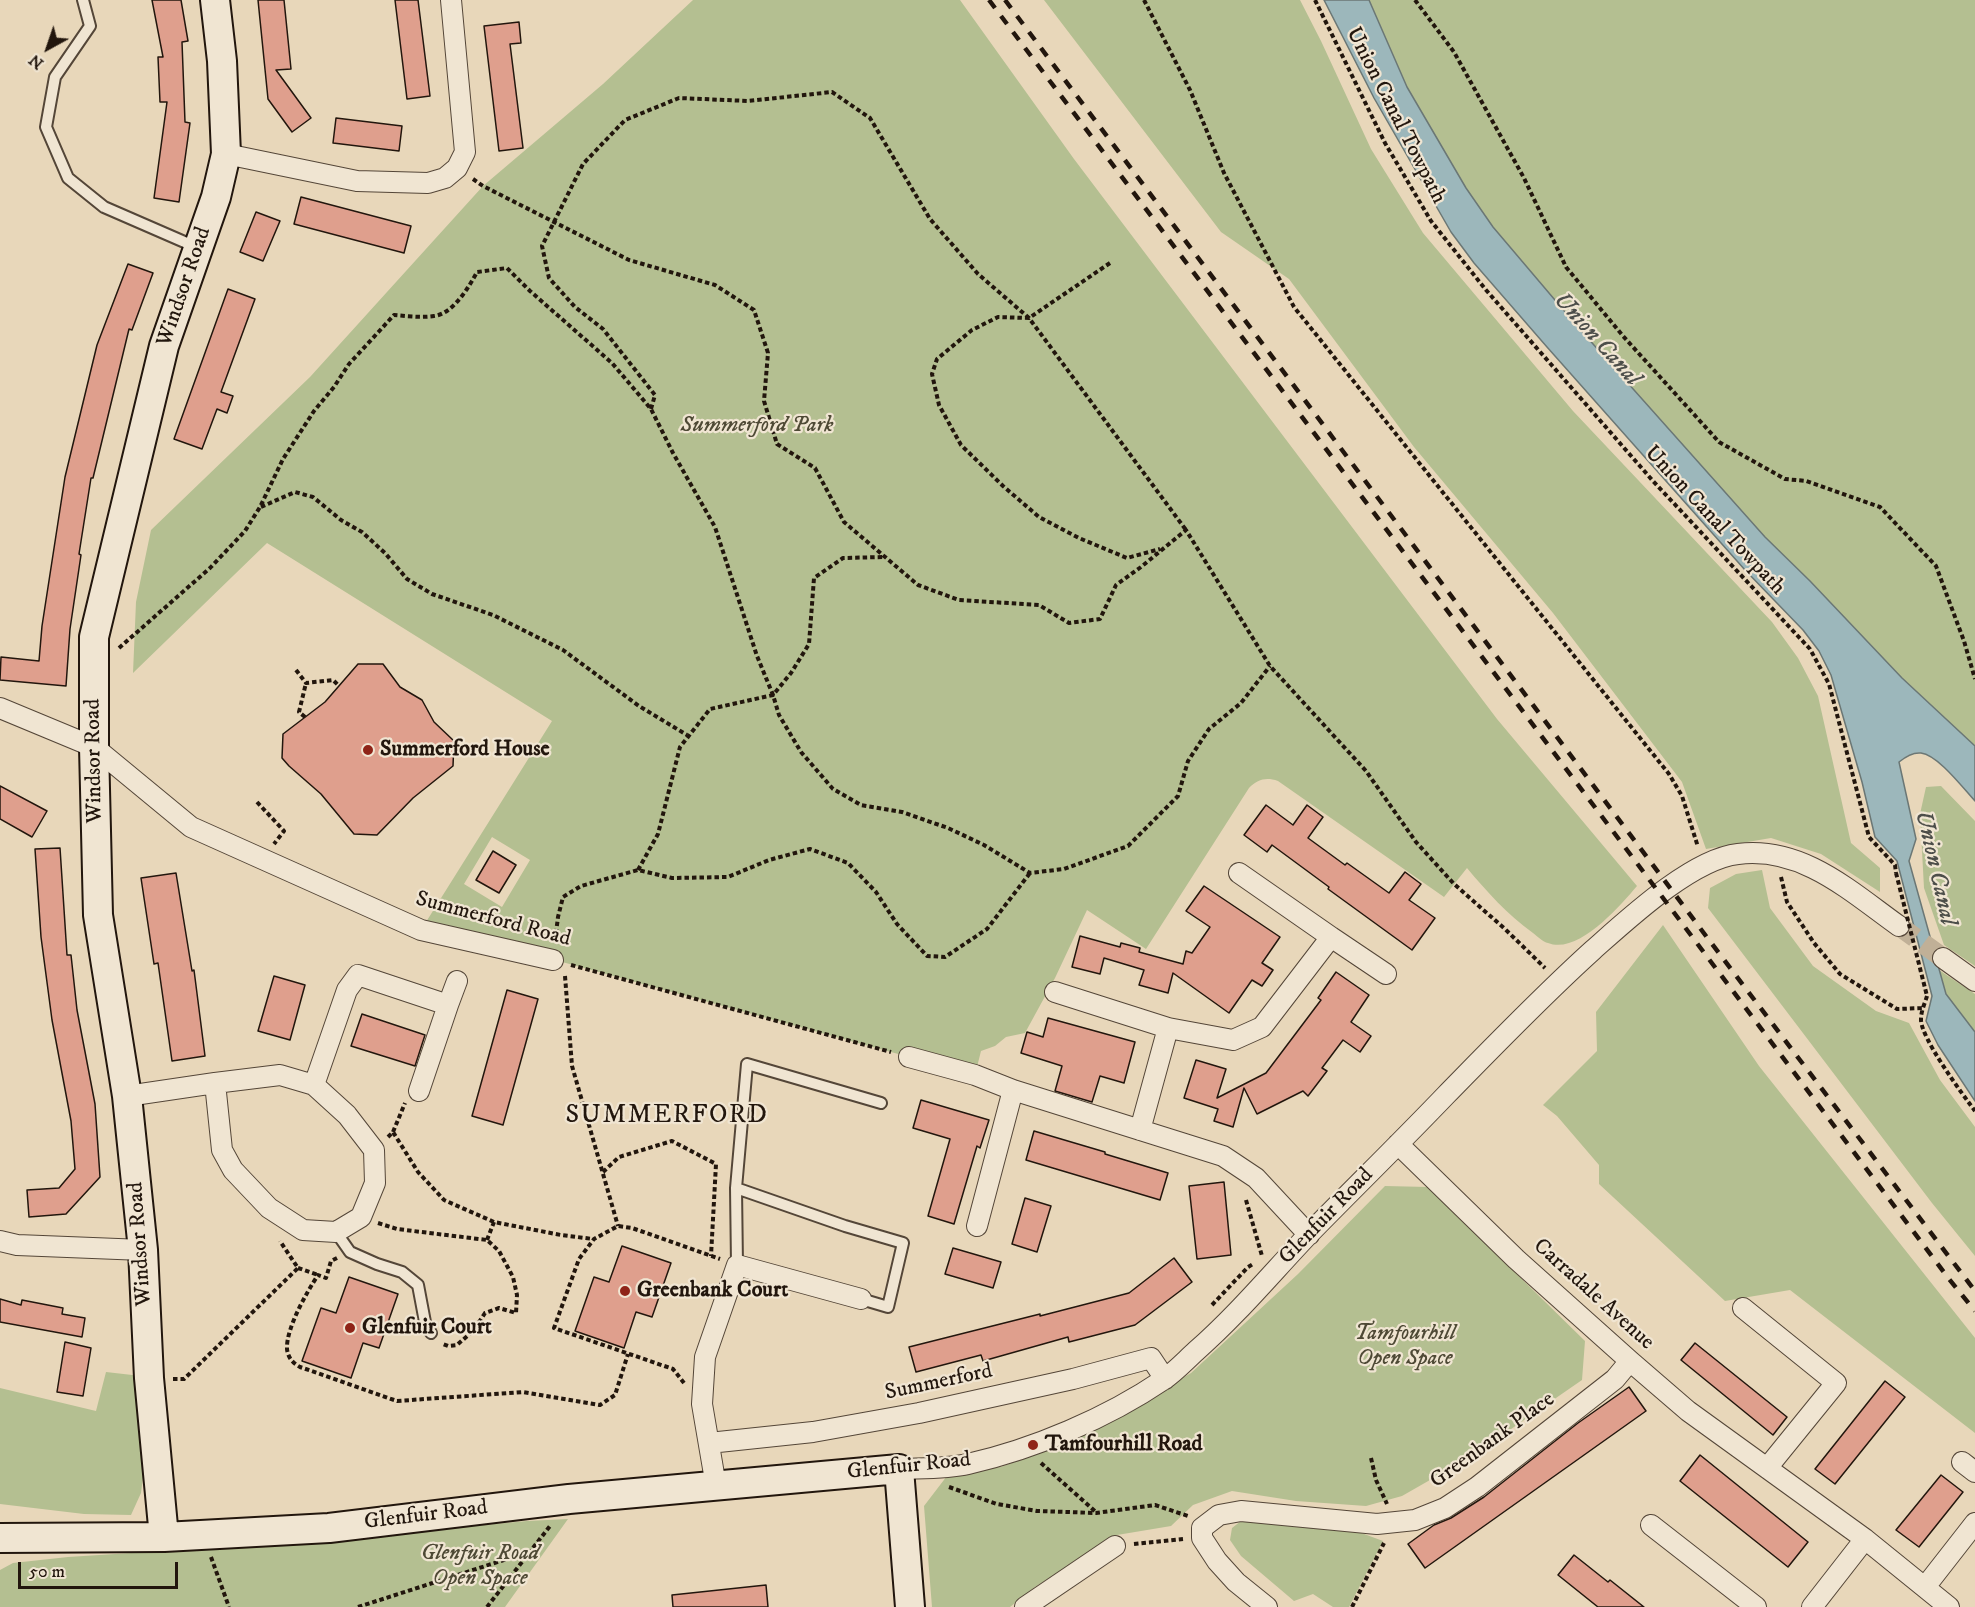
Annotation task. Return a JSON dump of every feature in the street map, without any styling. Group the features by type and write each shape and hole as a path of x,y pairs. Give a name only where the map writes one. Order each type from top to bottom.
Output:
{"street":[{"name":"Windsor Road","path":"164,1537 149,1378 143,1250 127,1096 98,915 94,637 164,346 216,197 226,154 222,61 215,0"},
{"path":"226,154 357,181 428,183 445,178 457,168 465,152 451,0"},
{"name":"Summerford Road","path":"0,708 94,747 191,827 421,930 559,962"},
{"name":"Glenfuir Road","path":"0,1538 164,1537 329,1528 569,1499 965,1465 1025,1448 1091,1421 1165,1379 1228,1322 1309,1235 1558,981 1652,900 1703,865 1721,857 1740,854 1775,854 1797,859 1824,872 1899,926"},
{"path":"1239,873 1386,974"},
{"path":"1055,992 1168,1028 1233,1040 1262,1027 1331,937"},
{"path":"1943,958 1975,981"},
{"path":"314,1085 347,990 358,975 448,1005"},
{"path":"419,1091 457,981"},
{"path":"1140,1130 1168,1028"},
{"path":"909,1057 975,1075 1014,1090 1223,1156 1256,1178 1309,1235"},
{"path":"127,1096 215,1083 280,1075 314,1085 347,1115 374,1150 375,1183 361,1217 336,1232 303,1230 269,1208 233,1170 222,1150 215,1083"},
{"path":"977,1226 1014,1090"},
{"name":"Carradale Avenue","path":"1398,1144 1516,1259 1688,1411 1866,1539 1949,1607"},
{"path":"0,1241 17,1245 143,1250"},
{"path":"716,1486 702,1404 705,1357 738,1265 861,1299"},
{"path":"1743,1308 1836,1383 1767,1468"},
{"name":"Summerford","path":"709,1443 813,1432 920,1413 1073,1379 1151,1358 1165,1379"},
{"name":"Greenbank Place","path":"1202,1533 1219,1515 1241,1511 1377,1524 1415,1520 1444,1508 1477,1487 1615,1379 1630,1361"},
{"path":"899,1469 910,1607"},
{"path":"1925,1587 1975,1523"},
{"path":"1651,1525 1756,1607"},
{"path":"1202,1533 1217,1561 1236,1582 1267,1607"},
{"path":"1812,1607 1866,1539"},
{"path":"1025,1607 1115,1546"}],"lane":[{"path":"83,0 90,26 55,77 46,127 68,178 104,207 199,249"},
{"path":"738,1265 736,1188 747,1064 881,1104"},
{"path":"736,1188 903,1244 888,1307 861,1299"},
{"path":"336,1232 350,1252 376,1264 402,1272 418,1285 424,1322 431,1333"}],"path":[{"path":"1144,0 1190,90 1224,172 1294,307 1670,774 1682,796 1703,865"},
{"name":"Union Canal Towpath","path":"1315,0 1385,143 1431,221 1486,290 1653,481 1810,649 1829,684 1869,837 1895,865 1927,996 1920,1020 1927,1037 1958,1089 1975,1111"},
{"path":"1415,0 1454,52 1524,177 1566,267 1623,336 1719,442 1785,479 1806,481 1880,507 1936,566 1964,641 1975,679"},
{"path":"651,409 655,395 603,329 575,307 549,278 542,246 583,164 625,120 679,98 748,101 832,92 870,118 930,219 978,274 1029,318 1186,530 1270,666 1366,771 1416,842 1454,884 1505,929 1558,981"},
{"path":"457,168 483,186 629,260 715,285 754,310 768,353 764,401 777,444 815,468 844,522 918,585 960,600 1039,605 1069,623 1100,620 1116,585 1186,530"},
{"path":"1110,263 1029,318 998,317 972,330 938,359 932,374 939,405 961,445 1039,517 1127,558 1164,548"},
{"path":"94,666 134,636 210,568 245,531 260,507 283,459 314,411 350,364 394,315 436,316 452,306 467,290 477,272 507,268 612,363 651,409 673,453 716,527 757,657 779,715 801,752 833,789 861,805 902,812 948,828 984,845 1030,873 1064,869 1128,846 1178,796 1188,761 1209,729 1241,703 1270,666"},
{"path":"260,507 295,492 313,497 341,520 362,532 385,553 407,579 432,594 493,615 563,650 639,706 687,735"},
{"path":"639,870 658,834 680,747 687,735 710,710 773,695 791,673 809,644 814,578 843,558 886,557"},
{"path":"296,670 306,682"},
{"path":"306,682 333,680 339,686"},
{"path":"305,717 299,712 306,682"},
{"path":"257,802 284,831 262,858"},
{"path":"618,1226 572,1066 559,962 558,917 563,897 582,886 639,870 672,878 728,877 769,860 810,849 848,863 876,892 897,924 927,956 945,957 987,929 1030,873"},
{"path":"1775,854 1787,902 1814,944 1840,974 1897,1009 1924,1008"},
{"name":"Summerford Road","path":"559,962 909,1057"},
{"path":"374,1150 393,1132 418,1172 444,1200 494,1222 594,1239"},
{"path":"603,1172 619,1157 672,1141 716,1164 711,1256"},
{"path":"1209,1309 1248,1267 1262,1258 1247,1200 1241,1192"},
{"path":"361,1217 397,1230 487,1240 499,1251 513,1277 517,1295 516,1313 500,1308 485,1313 474,1330 457,1345 448,1346 439,1342 431,1333"},
{"path":"487,1240 494,1222"},
{"path":"702,1404 673,1369 554,1328 579,1259 594,1239 618,1226 632,1228 738,1265"},
{"path":"279,1238 298,1268 326,1278 331,1261 350,1252"},
{"path":"149,1378 184,1379 298,1268"},
{"path":"318,1275 305,1295 290,1335 287,1350 291,1361 300,1367 397,1401 523,1392 600,1405 615,1395 628,1354"},
{"path":"1025,1448 1096,1513"},
{"path":"1352,1607 1395,1522 1376,1480 1371,1458"},
{"path":"941,1485 997,1504 1037,1511 1096,1513 1155,1504 1189,1516 1202,1533 1115,1546"},
{"path":"487,1607 532,1551 569,1499"},
{"path":"202,1535 229,1607"},
{"path":"358,1607 532,1551"}],"green space":[{"name":"Summerford Park","path":"693,0 960,0 1074,159 1497,719 1637,886 1609,916 1585,936 1560,945 1548,943 1506,910 1467,868 1444,897 1278,781 1262,780 1249,788 1146,949 1087,910 1055,978 1025,1033 1006,1037 995,1046 981,1051 975,1075 544,957 421,930 552,721 267,543 133,673 136,602 151,530 310,377 483,186 603,84","holes":["492,837 530,860 502,907 464,884"]},
{"path":"1044,0 1300,0 1371,149 1423,233 1573,411 1772,622 1798,658 1818,696 1851,843 1880,868 1880,892 1821,854 1771,838 1706,849 1682,782 1553,613 1414,447 1289,279 1221,232"},
{"path":"1369,0 1975,0 1975,746 1902,678 1765,537 1577,326 1493,227 1466,188 1407,87"},
{"path":"1941,786 1975,821 1975,966 1944,945 1924,888 1920,814 1926,787"},
{"path":"1762,870 1770,908 1813,966 1876,1011 1909,1023 1940,1080 1975,1127 1975,1256 1932,1203 1708,908 1710,888 1736,874"},
{"path":"1663,925 1759,1066 1975,1338 1975,1433 1790,1290 1725,1301 1599,1184 1599,1165 1557,1116 1543,1105 1597,1051 1596,1012"},
{"path":"1939,970 1975,994 1975,1032 1946,994"},
{"name":"Tamfourhill Open Space","path":"1385,1186 1428,1187 1585,1341 1582,1380 1472,1456 1402,1496 1366,1506 1296,1501 1232,1491 1193,1505 1171,1526 1117,1535 1035,1587 1010,1607 932,1607 924,1506 950,1472 1001,1467 1079,1438 1191,1373 1298,1274"},
{"path":"106,1372 141,1376 145,1462 141,1493 131,1515 84,1514 0,1504 0,1388 96,1411"},
{"name":"Glenfuir Road Open Space","path":"568,1519 505,1607 0,1607 0,1570 13,1563"},
{"path":"1241,1521 1348,1528 1383,1541 1349,1607 1333,1607 1313,1594 1294,1601 1241,1556 1230,1540 1232,1528"}],"water":[{"path":"1324,0 1369,0 1407,87 1466,188 1493,227 1577,326 1765,537 1902,678 1975,746 1975,801 1950,773 1928,755 1915,753 1899,762 1916,839 1909,861 1946,994 1975,1032 1975,1101 1938,1045 1926,1021 1932,996 1897,861 1875,837 1862,782 1831,675 1819,651 1803,630 1745,570 1474,263 1451,232 1374,98"}],"building":[{"path":"152,0 181,0 188,41 182,42 185,122 190,123 179,202 154,198 167,102 160,102 158,57 163,57"},
{"path":"258,0 284,0 291,69 276,70 311,118 292,132 268,99"},
{"path":"395,0 418,0 430,96 407,99"},
{"path":"519,22 521,43 510,44 523,148 499,151 484,26"},
{"path":"336,118 402,126 399,151 333,143"},
{"path":"301,197 411,226 404,253 294,224"},
{"path":"256,212 280,221 263,261 240,252"},
{"path":"128,264 153,273 132,330 129,329 93,478 91,478 79,554 81,555 70,629 66,686 0,680 1,657 39,661 42,626 65,477 97,345"},
{"path":"228,289 255,299 221,392 233,396 227,413 217,409 202,449 174,439"},
{"name":"Summerford House","path":"358,664 383,664 400,687 422,700 434,722 454,741 453,766 413,798 377,835 354,834 321,794 282,758 283,734 325,702"},
{"path":"0,786 47,811 32,837 0,819"},
{"path":"1266,805 1293,825 1307,805 1323,817 1308,838 1389,893 1405,872 1421,884 1409,900 1435,918 1412,950 1272,845 1267,852 1244,835"},
{"path":"60,848 67,955 71,955 77,1010 95,1104 100,1177 66,1214 29,1217 27,1190 59,1188 75,1169 71,1121 52,1020 41,937 35,849"},
{"path":"493,851 516,865 499,893 476,880"},
{"path":"176,873 192,971 194,970 205,1056 172,1061 158,963 154,964 141,878"},
{"path":"1204,886 1280,937 1262,963 1273,970 1262,986 1252,980 1229,1013 1173,973 1168,993 1139,985 1144,970 1104,958 1100,974 1072,967 1080,936 1120,947 1121,943 1140,948 1139,952 1183,964 1186,951 1192,953 1210,927 1186,911"},
{"path":"1336,972 1369,995 1351,1022 1371,1036 1360,1052 1343,1040 1322,1068 1327,1071 1308,1096 1303,1091 1257,1114 1244,1088 1233,1127 1214,1121 1218,1109 1184,1098 1196,1060 1226,1069 1217,1098 1266,1073 1321,1000 1318,998"},
{"path":"274,976 305,985 290,1040 258,1031"},
{"path":"507,990 538,999 503,1125 472,1116"},
{"path":"362,1014 425,1035 415,1066 351,1046"},
{"path":"1048,1018 1135,1042 1124,1083 1100,1076 1092,1102 1055,1091 1062,1066 1021,1053 1027,1032 1043,1037"},
{"path":"921,1100 989,1120 980,1148 977,1146 954,1224 928,1216 950,1139 913,1128"},
{"path":"1034,1131 1168,1173 1160,1200 1026,1160"},
{"path":"1224,1182 1231,1255 1197,1259 1189,1186"},
{"path":"1025,1198 1051,1206 1037,1252 1012,1244"},
{"name":"Greenbank Court","path":"622,1246 671,1263 652,1317 636,1312 624,1348 575,1331 594,1277 609,1282"},
{"path":"953,1248 1001,1262 993,1288 945,1274"},
{"path":"1174,1258 1192,1282 1135,1325 1069,1342 1068,1337 983,1361 981,1355 916,1372 909,1347 1129,1293"},
{"name":"Glenfuir Court","path":"349,1277 398,1294 379,1348 363,1343 351,1378 302,1361 321,1308 336,1313"},
{"path":"0,1299 21,1305 22,1300 63,1308 62,1314 85,1318 82,1337 0,1322"},
{"path":"65,1342 91,1348 83,1396 57,1392"},
{"path":"1695,1343 1787,1417 1773,1435 1681,1360"},
{"path":"1885,1381 1905,1397 1835,1484 1815,1469"},
{"path":"1629,1387 1646,1411 1425,1568 1408,1544 1434,1525 1451,1518 1484,1497 1578,1423"},
{"path":"1700,1455 1808,1542 1788,1567 1680,1481"},
{"path":"1941,1475 1963,1492 1919,1547 1896,1530"},
{"path":"1574,1555 1644,1607 1598,1607 1558,1575"},
{"path":"766,1585 768,1607 673,1607 672,1595"}],"tunnel":[{"path":"1899,926 1943,958"}],"railway":[{"path":"989,0 1975,1311"},
{"path":"1005,0 1709,940 1975,1291"}],"place":[{"name":"Summerford House","path":"368,750"},
{"name":"Greenbank Court","path":"625,1291"},
{"name":"Glenfuir Court","path":"350,1328"},
{"name":"Tamfourhill Road","path":"1033,1445"}],"district":[{"name":"SUMMERFORD","path":"667,1117"}],"water label":[{"name":"Union Canal","path":"1596,340"},
{"name":"Union Canal","path":"1934,868"}]}
